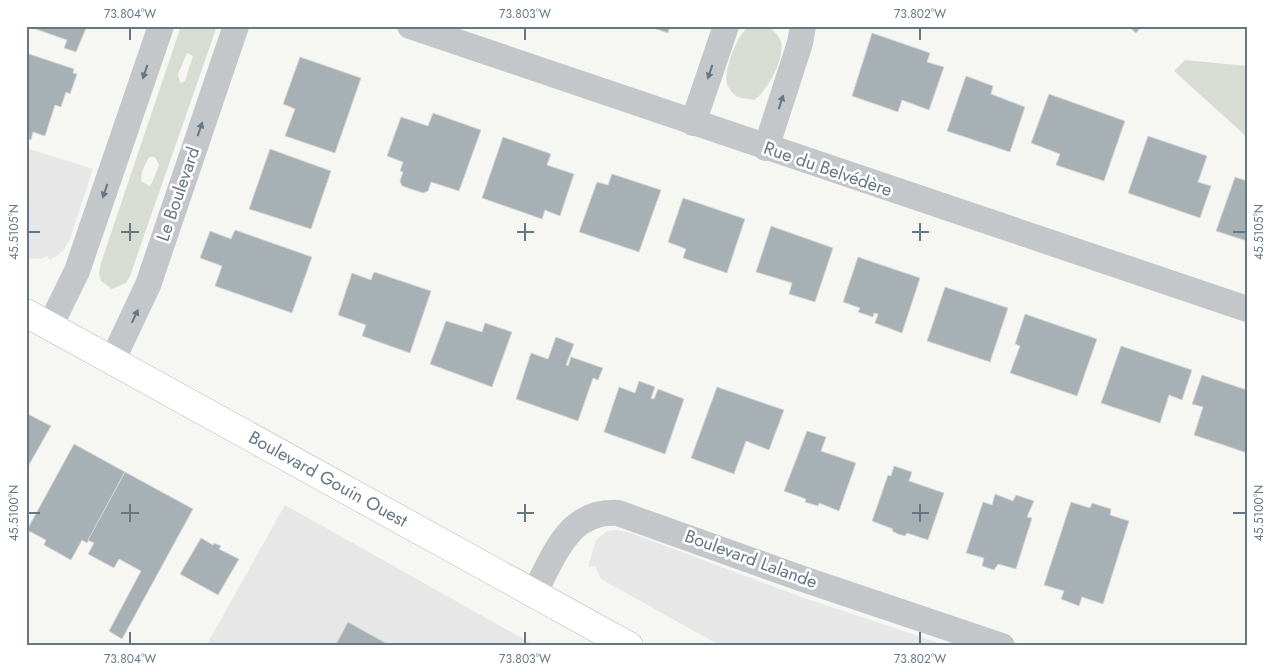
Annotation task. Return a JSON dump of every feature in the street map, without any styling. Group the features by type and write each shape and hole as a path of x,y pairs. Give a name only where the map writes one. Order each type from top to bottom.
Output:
{"main road":[{"name":"Boulevard Gouin Ouest","path":"26,312 629,646"}],"street":[{"path":"50,326 77,271 161,26"},
{"name":"Le Boulevard","path":"113,359 148,285 236,26"},
{"name":"Rue du Belvédère","path":"410,26 766,148 1247,309"},
{"path":"693,123 726,26"},
{"path":"766,148 800,43 803,26"},
{"name":"Boulevard Lalande","path":"534,593 564,538 573,527 594,514 618,513 800,578 1002,646"}],"shaded area":[{"path":"181,26 217,26 126,283 112,289 101,281 99,273","holes":["187,53 193,56 185,81 180,83 178,74","149,157 155,157 159,165 149,186 141,181 142,171"]},
{"path":"750,26 769,27 779,37 782,49 778,65 770,82 754,100 737,97 729,88 726,78 732,52 745,30"},
{"path":"1185,60 1247,66 1247,137 1174,71"},
{"path":"26,148 93,169 69,241 63,251 50,260 47,256 40,259 26,258"},
{"path":"285,505 536,646 206,646"},
{"path":"607,531 628,532 807,599 948,646 721,646 601,579 595,566 588,567 596,540"}],"building":[{"path":"27,26 87,26 76,52 64,48 67,40"},
{"path":"647,26 670,26 668,33"},
{"path":"1128,26 1142,26 1136,33"},
{"path":"872,33 930,53 927,62 944,67 929,110 902,100 898,112 852,96"},
{"path":"26,53 74,69 73,73 77,74 70,94 66,92 61,107 55,105 45,136 33,132 31,140 26,138"},
{"path":"300,57 361,78 335,153 285,136 295,109 283,104"},
{"path":"966,76 993,86 991,94 1025,107 1010,152 947,131"},
{"path":"1049,94 1125,121 1104,181 1056,165 1060,154 1031,143"},
{"path":"433,113 481,130 459,191 431,182 428,191 423,193 402,186 400,181 403,172 400,171 403,162 387,156 401,117 428,126"},
{"path":"1148,136 1207,156 1198,182 1211,186 1200,218 1128,193"},
{"path":"503,137 551,154 547,165 574,174 560,216 545,210 542,219 482,198"},
{"path":"270,149 331,171 311,229 249,209"},
{"path":"612,174 661,190 639,252 579,232 597,182 608,185"},
{"path":"1235,177 1247,181 1247,241 1216,231"},
{"path":"683,198 745,219 727,273 683,258 686,249 668,242"},
{"path":"771,226 833,248 815,302 789,294 792,283 756,272"},
{"path":"235,230 312,257 292,313 215,286 222,266 200,258 210,231 231,239"},
{"path":"858,257 920,278 902,333 875,323 878,314 874,313 873,317 858,312 860,308 843,302"},
{"path":"374,272 431,291 410,353 362,336 366,325 338,315 352,273 371,280"},
{"path":"945,287 1008,308 990,362 927,341"},
{"path":"1025,314 1097,339 1077,396 1010,373 1020,346 1015,344"},
{"path":"446,321 482,332 485,323 512,332 492,387 430,364"},
{"path":"556,337 574,344 566,365 568,366 571,357 603,368 598,380 593,378 578,421 516,399 531,353 548,359"},
{"path":"1121,346 1192,370 1182,400 1169,395 1160,423 1101,403"},
{"path":"1202,375 1247,390 1247,453 1194,435 1203,407 1192,404"},
{"path":"639,381 655,387 651,398 654,399 658,389 684,399 665,454 604,432 619,387 635,393"},
{"path":"717,387 784,410 769,450 746,441 734,474 691,458"},
{"path":"26,413 51,426 26,470"},
{"path":"807,431 826,437 821,451 856,463 839,511 819,503 818,506 805,502 806,499 784,491"},
{"path":"74,444 125,472 87,543 82,540 71,560 44,545 46,540 27,530"},
{"path":"894,466 912,472 909,481 944,493 928,540 907,533 905,536 898,534 892,531 893,529 872,521 888,475 891,476"},
{"path":"125,472 193,509 122,639 109,631 141,571 119,559 114,568 88,554 94,543 88,540"},
{"path":"995,494 1013,501 1016,495 1034,501 1027,517 1032,518 1016,569 998,564 994,570 982,566 984,558 966,553 983,502 992,505"},
{"path":"1071,502 1090,508 1092,503 1111,509 1110,515 1129,521 1103,604 1082,597 1079,606 1061,599 1064,591 1044,585"},
{"path":"201,538 213,545 214,543 221,546 219,549 239,559 218,595 180,574"},
{"path":"348,622 391,646 335,646"}]}
